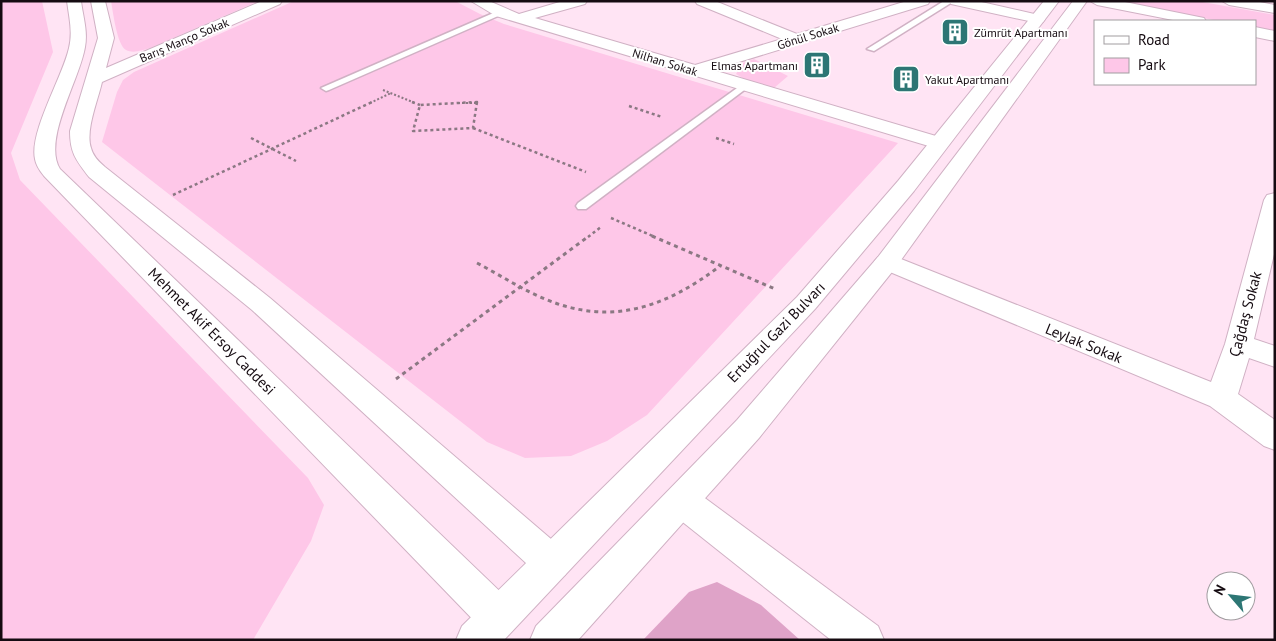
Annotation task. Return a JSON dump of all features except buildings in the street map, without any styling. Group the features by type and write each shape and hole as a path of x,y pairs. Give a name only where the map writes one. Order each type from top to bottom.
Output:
{"street":[{"name":"Mehmet Akif Ersoy Caddesi","path":"74,1 79,35 76,52 47,137 44,157 51,173 82,201 498,617"},
{"path":"98,1 106,38 80,131 80,147 85,158 97,172 261,304 552,563"},
{"name":"Barış Manço Sokak","path":"93,80 274,1"},
{"name":"Nilhan Sokak","path":"478,1 501,13 939,143"},
{"path":"519,18 580,1"},
{"path":"702,1 798,40"},
{"name":"Gönül Sokak","path":"693,71 923,1"},
{"path":"956,1 1038,19"},
{"name":"Ertuğrul Gazi Bulvarı","path":"476,640 806,303 906,186 1052,1"},
{"path":"550,640 748,429 887,262 1080,1"},
{"path":"1097,1 1194,20"},
{"path":"1229,1 1275,9"},
{"path":"1256,32 1275,36"},
{"name":"Çağdaş Sokak","path":"1221,398 1239,344 1275,200"},
{"name":"Leylak Sokak","path":"887,262 1221,398 1275,436"},
{"path":"1239,344 1275,357"},
{"path":"682,501 864,640"}],"lane":[{"path":"871,49 950,1"},
{"path":"326,88 501,13"},
{"path":"582,206 744,86"}],"path":[{"path":"143,209 391,93"},
{"path":"473,128 477,102 420,105 413,131 473,128 615,182"},
{"path":"251,138 296,161"},
{"path":"582,206 806,303"},
{"path":"368,399 612,219"},
{"path":"477,262 521,286 569,308 623,312 652,306 675,297 700,282 720,266"}],"green space":[{"path":"1,1 42,1 53,52 11,153 20,180 308,478 324,505 311,541 253,640 1,640"},
{"path":"111,1 259,1 150,48 132,52 126,50 120,42"},
{"path":"294,1 455,1 504,24 898,143 647,415 607,441 571,456 525,458 487,442 102,142 117,92 123,80 134,72"},
{"path":"1112,1 1197,1 1275,15 1275,32 1256,28 1256,20 1214,20"},
{"path":"754,59 788,76 774,88 746,80 736,74 743,63"}],"shaded area":[{"path":"717,582 761,605 800,640 643,640 689,592"}],"place":[{"name":"Zümrüt Apartmanı","path":"955,32"},
{"name":"Elmas Apartmanı","path":"817,65"},
{"name":"Yakut Apartmanı","path":"906,79"}]}
